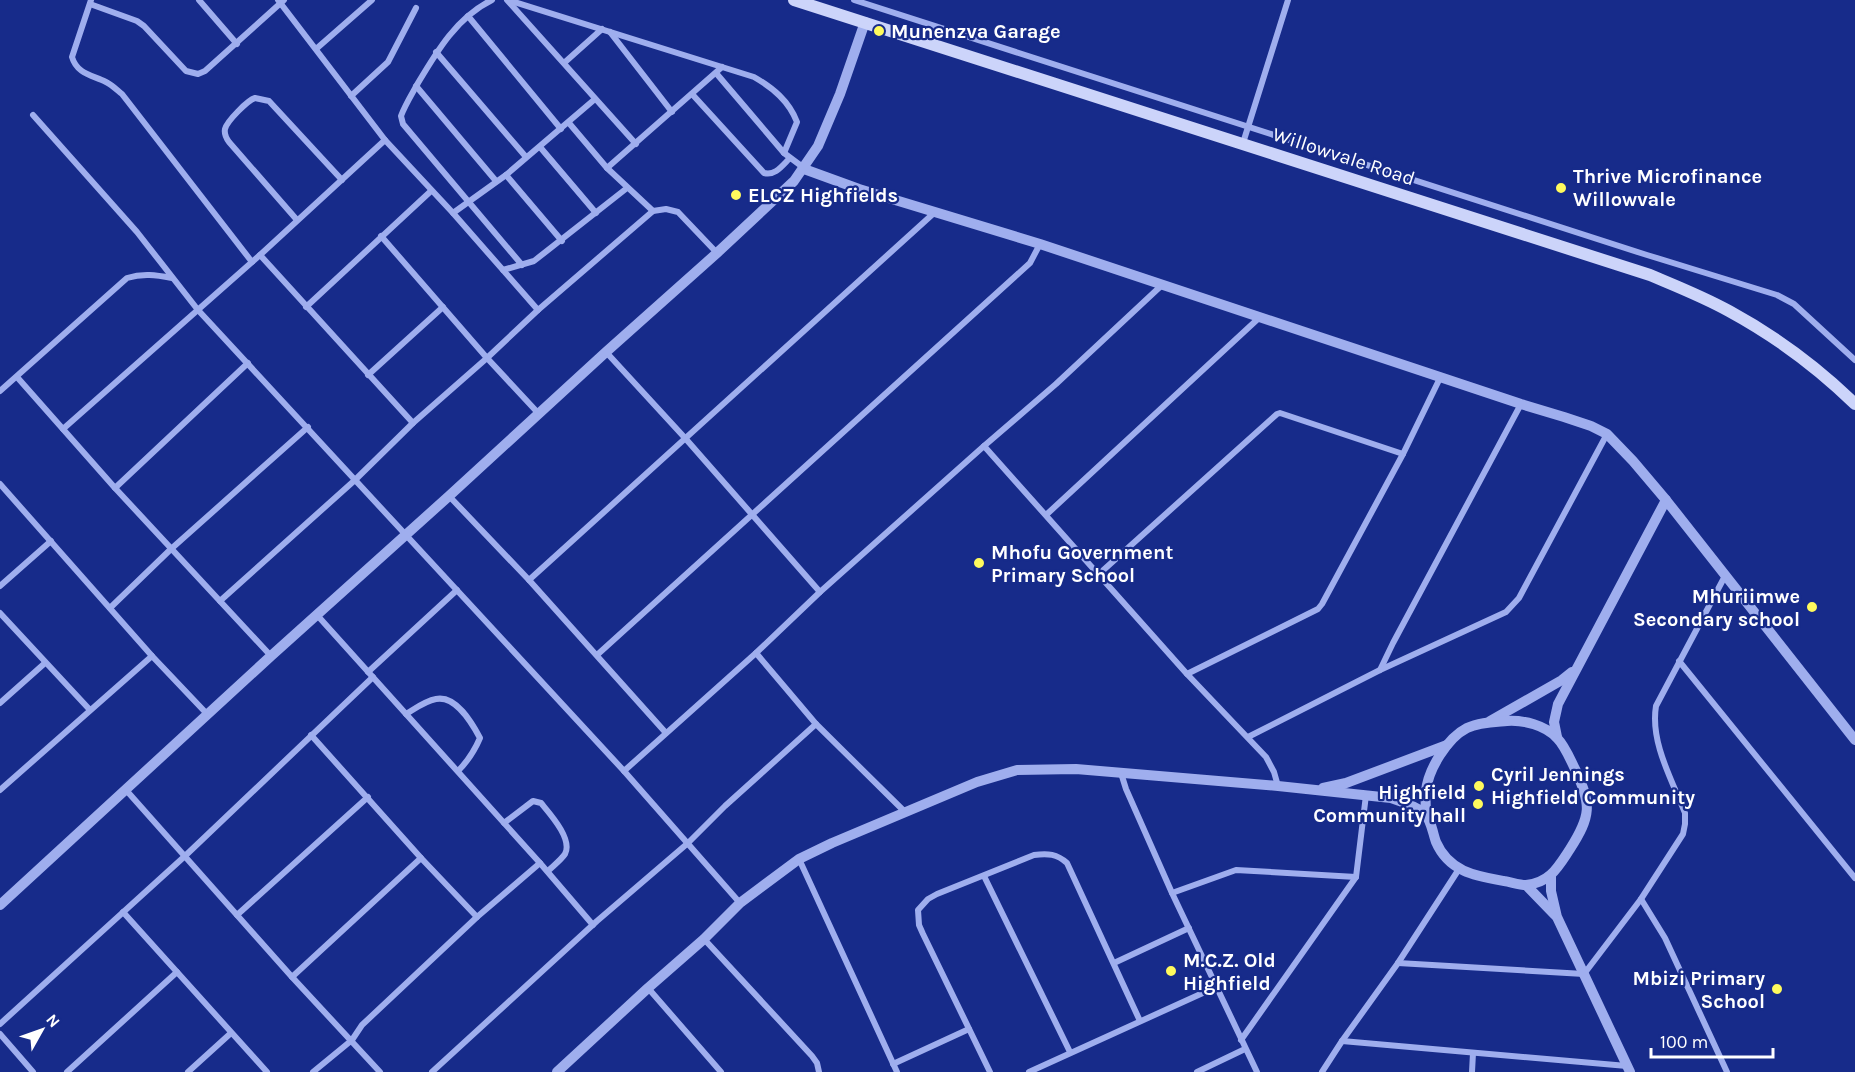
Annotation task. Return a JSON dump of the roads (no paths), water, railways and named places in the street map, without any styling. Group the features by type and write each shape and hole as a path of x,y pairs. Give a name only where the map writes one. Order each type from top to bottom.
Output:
{"main road":[{"name":"Willowvale Road","path":"794,0 1650,275 1729,310 1807,363 1855,404"}],"street":[{"path":"199,0 237,44"},
{"path":"315,49 372,0"},
{"path":"492,0 468,16 436,52 402,112 401,120 522,265"},
{"path":"507,0 754,77 772,88 792,111 797,122 787,156 771,174 764,173 692,94"},
{"path":"507,0 636,144"},
{"path":"854,0 1777,295 1794,304 1855,360"},
{"path":"1243,143 1288,0"},
{"path":"252,262 122,94 107,82 78,70 74,64 72,57 91,2 138,21 186,71 198,74 205,71 237,44 281,1 385,140 538,310"},
{"path":"351,96 388,62 416,8"},
{"path":"468,16 561,129"},
{"path":"0,905 271,656 775,201 804,169 818,146 840,94 865,22"},
{"path":"564,63 602,29"},
{"path":"609,31 672,112"},
{"path":"436,52 526,157"},
{"path":"607,168 722,68"},
{"path":"716,73 787,156 804,169 859,189 1040,244 1442,376 1573,420 1607,435 1666,500 1855,740"},
{"path":"416,86 496,182"},
{"path":"297,220 225,136 227,125 247,102 255,98 269,101 342,180"},
{"path":"453,213 506,175 595,99"},
{"path":"33,115 137,232 198,310 624,771 740,903"},
{"path":"569,123 607,168 654,211"},
{"path":"63,429 260,255 385,140"},
{"path":"540,147 596,213"},
{"path":"506,175 561,241"},
{"path":"503,270 534,261 627,188"},
{"path":"306,307 431,191"},
{"path":"220,601 355,480 413,423 538,310 654,211 666,209 678,212 717,254"},
{"path":"530,580 934,213"},
{"path":"381,236 539,414"},
{"path":"597,655 1030,263 1040,244"},
{"path":"260,255 413,423"},
{"path":"0,391 127,278 149,274 172,278"},
{"path":"624,771 756,653 820,592 1056,384 1162,285"},
{"path":"368,375 443,307"},
{"path":"1046,515 1260,317"},
{"path":"606,352 686,438 820,592"},
{"path":"115,488 248,363"},
{"path":"1187,674 1318,609 1403,454 1442,376"},
{"path":"16,377 115,488 271,656"},
{"path":"1380,670 1392,643 1521,404"},
{"path":"1099,574 1277,414 1280,413 1403,454"},
{"path":"110,608 171,549 308,427"},
{"path":"1248,737 1380,670 1506,612 1520,598 1607,435"},
{"path":"984,446 1187,674 1266,757 1278,786"},
{"path":"0,484 152,656 208,715"},
{"path":"0,496 6,491"},
{"path":"449,496 530,580 666,733"},
{"path":"1629,1069 1557,917 1551,891 1551,876 1582,828 1588,807 1586,792 1557,737 1554,722 1558,704 1575,669 1666,500"},
{"path":"0,586 51,542"},
{"path":"1584,974 1641,899 1683,834 1685,813 1655,736 1653,719 1656,706 1725,576"},
{"path":"0,1024 185,856 457,590"},
{"path":"0,613 90,710"},
{"path":"317,615 540,862 593,925"},
{"path":"756,653 816,724 905,813"},
{"path":"0,790 152,656"},
{"path":"1679,661 1855,878"},
{"path":"0,703 45,663"},
{"path":"1551,876 1526,885 1473,876 1459,869 1437,845 1426,814 1426,790 1433,767 1447,744 1466,728 1487,722 1562,680 1575,669"},
{"path":"406,714 426,702 439,698 452,703 463,712 473,724 480,738 467,762 458,771"},
{"path":"1487,722 1515,721 1534,724 1557,737"},
{"path":"432,1072 593,925 688,843 725,806 816,724"},
{"path":"311,735 477,917"},
{"path":"1317,790 1346,783 1447,744"},
{"path":"557,1072 704,939 740,903 799,859 977,782 1017,770 1076,769 1366,795 1391,798 1426,814"},
{"path":"1121,773 1172,893 1257,1072"},
{"path":"126,790 292,977 380,1072"},
{"path":"1241,1040 1356,877 1366,795"},
{"path":"237,915 368,797"},
{"path":"504,823 533,801 541,803 564,834 567,846 565,854 548,871"},
{"path":"990,1072 919,925 918,910 928,898 1034,855 1059,856 1068,863 1140,1021"},
{"path":"292,977 421,858"},
{"path":"799,859 897,1072"},
{"path":"313,1072 352,1040 362,1025 477,917 540,862"},
{"path":"1322,1072 1398,963 1459,869"},
{"path":"1172,893 1236,870 1356,877"},
{"path":"984,876 1070,1053"},
{"path":"1526,885 1557,917"},
{"path":"1641,899 1665,938 1727,1072"},
{"path":"123,912 267,1072"},
{"path":"1114,963 1188,928"},
{"path":"704,939 812,1056 819,1072"},
{"path":"1398,963 1584,974"},
{"path":"67,1072 177,972"},
{"path":"1029,1072 1216,987"},
{"path":"648,988 721,1072"},
{"path":"893,1064 969,1029"},
{"path":"188,1072 231,1033"},
{"path":"0,1034 33,1072"},
{"path":"1342,1041 1629,1069"},
{"path":"1197,1072 1245,1049"},
{"path":"1472,1072 1473,1053"}],"place":[{"name":"Munenzva Garage","path":"879,31"},
{"name":"Thrive Microfinance Willowvale","path":"1561,188"},
{"name":"ELCZ Highfields","path":"736,195"},
{"name":"Mhofu Government Primary School","path":"979,563"},
{"name":"Mhuriimwe Secondary school","path":"1812,607"},
{"name":"Cyril Jennings Highfield Community","path":"1479,786"},
{"name":"Highfield Community hall","path":"1478,804"},
{"name":"M.C.Z. Old Highfield","path":"1171,971"},
{"name":"Mbizi Primary School","path":"1777,989"}]}
